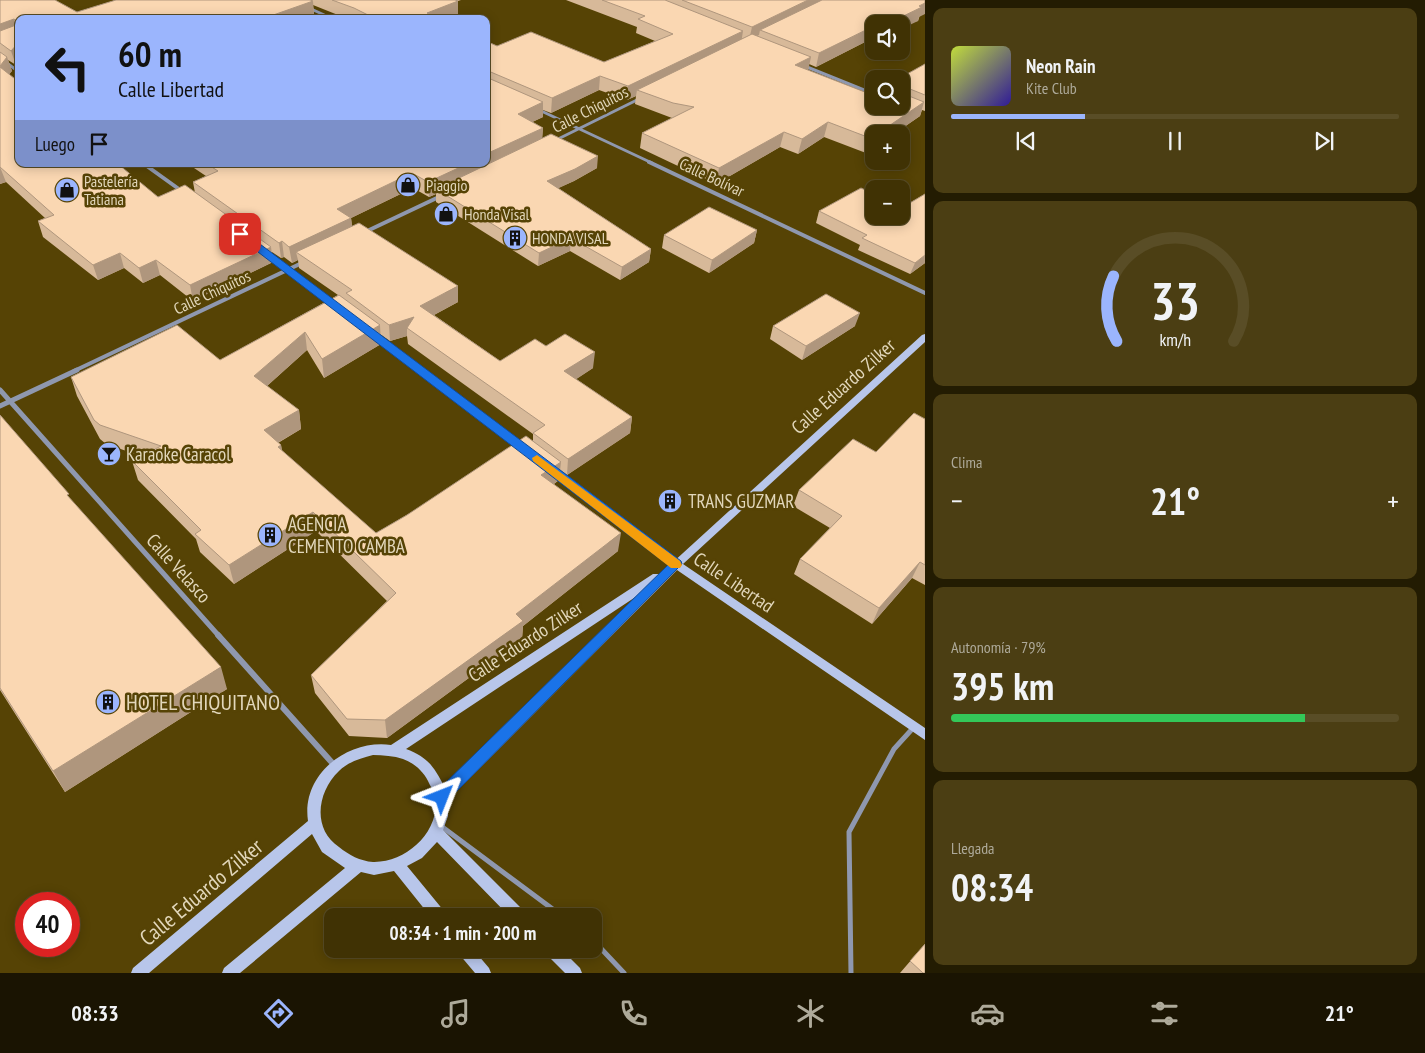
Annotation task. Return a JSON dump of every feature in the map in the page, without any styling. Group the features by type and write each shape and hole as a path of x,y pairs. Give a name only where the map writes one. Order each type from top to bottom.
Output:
{"street":[{"path":"307,8 324,15"},
{"path":"0,58 15,69"},
{"path":"793,61 865,90"},
{"name":"Calle Chiquitos","path":"545,146 642,97"},
{"name":"Calle Bolívar","path":"529,106 925,293"},
{"path":"148,167 184,193"},
{"path":"359,235 448,193"},
{"path":"264,252 336,306"},
{"name":"Calle Chiquitos","path":"0,406 306,261"},
{"path":"368,330 526,450"},
{"name":"Calle Eduardo Zilker","path":"442,797 676,564 925,337"},
{"name":"Calle Velasco","path":"0,390 335,766"},
{"name":"Calle Libertad","path":"550,468 676,564 925,735"},
{"name":"Calle Eduardo Zilker","path":"394,750 676,564"},
{"path":"373,749 394,750 411,756 425,766 436,780 442,797 442,811 437,828 430,842 415,856 398,865 377,869 357,867 337,858 322,843 314,824 316,796 321,783 335,766 353,755 373,749"},
{"name":"Calle Eduardo Zilker","path":"138,973 314,824"},
{"path":"437,828 512,908"},
{"path":"398,865 432,908"},
{"path":"229,973 357,867"},
{"path":"472,958 484,973"},
{"path":"560,958 574,973"}],"lane":[{"path":"851,973 849,832 894,750 914,727"},
{"path":"437,828 551,908"},
{"path":"602,950 624,973"}],"building":[{"path":"0,0 55,0 77,12 116,0 313,1 273,15 15,15 15,20 0,24"},
{"path":"332,0 458,1 427,13 431,15 368,15"},
{"path":"602,0 665,0 743,31 628,86 600,76 552,98 490,72 490,43 497,46 531,32 604,62 673,34 638,19 645,16"},
{"path":"682,0 808,0 752,27"},
{"path":"822,0 925,0 925,3 919,6 922,7 906,15 865,15 865,30 819,53 760,30"},
{"path":"15,25 15,46 11,51 0,43 0,31"},
{"path":"752,34 811,57 795,65 865,92 865,115 905,115 890,125 865,125 865,136 828,122 802,139 784,132 719,168 642,133 694,107 673,103 637,90"},
{"path":"0,52 7,57 0,66"},
{"path":"925,64 925,95 910,89 910,72"},
{"path":"0,67 15,79 15,167 122,167 158,197 185,185 271,247 190,285 156,260 139,268 120,253 93,265 38,221 54,215 0,167"},
{"path":"490,79 543,102 518,114 543,128 490,152"},
{"path":"910,96 924,102 910,112"},
{"path":"551,134 598,156 575,169 547,181 651,249 622,267 571,238 539,253 436,189 482,167 490,167 490,163"},
{"path":"212,167 460,167 428,182 412,173 337,209 351,218 289,247 282,241 279,243 193,182 218,171"},
{"path":"861,188 865,190 865,225 910,225 910,203 925,194 925,255 915,263 862,238 867,235 819,211"},
{"path":"709,207 757,230 712,260 664,235"},
{"path":"359,223 458,286 420,306 500,361 535,339 546,346 565,334 595,352 564,371 632,417 568,459 533,433 545,425 407,328 414,317 389,325 346,293 352,290 296,252"},
{"path":"826,294 860,313 806,346 773,326"},
{"path":"339,295 380,325 322,359 305,332 254,376 299,410 264,430 281,445 278,447 376,533 407,515 526,436 561,462 541,475 621,533 516,614 523,621 385,720 347,719 311,675 396,593 313,512 229,565 195,534 201,530 132,461 161,446 100,425 94,420 71,377 177,325 220,360"},
{"path":"914,413 925,419 925,565 920,562 879,608 800,559 842,516 799,490 853,439 876,452"},
{"path":"0,415 69,494 67,495 221,667 53,771 0,688"},
{"path":"925,944 925,973 923,973 910,961"}],"slow traffic":[{"path":"537,458 676,565"}],"place":[{"name":"Piaggio","path":"408,185"},
{"name":"Pastelería Tatiana","path":"67,190"},
{"name":"Honda Visal","path":"446,214"},
{"name":"HONDA VISAL","path":"515,238"},
{"name":"Karaoke Caracol","path":"109,454"},
{"name":"TRANS GUZMAR","path":"670,501"},
{"name":"AGENCIA CEMENTO CAMBA","path":"270,535"},
{"name":"HOTEL CHIQUITANO","path":"108,702"}],"route":[{"path":"240,234 289,269 676,564 442,797"}]}
